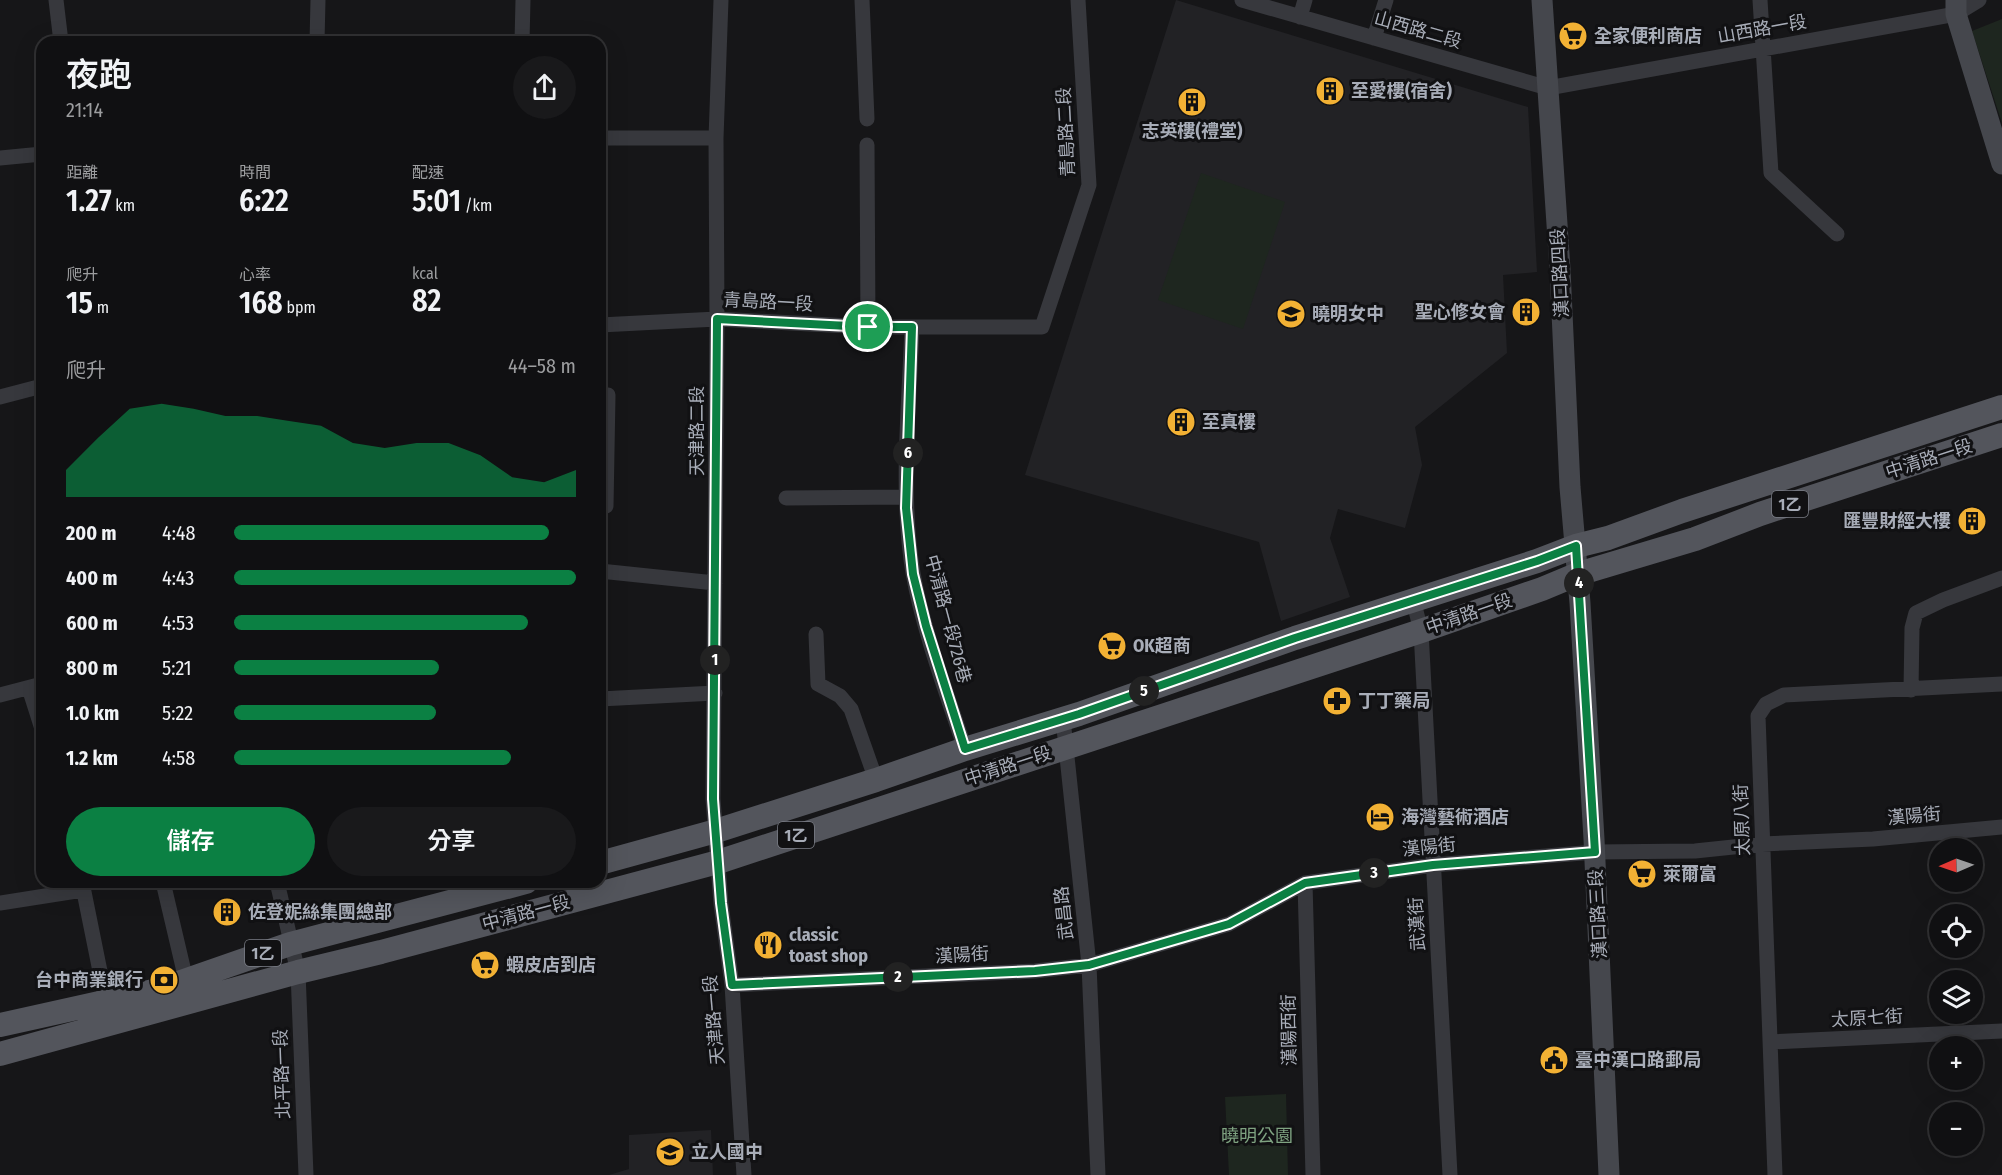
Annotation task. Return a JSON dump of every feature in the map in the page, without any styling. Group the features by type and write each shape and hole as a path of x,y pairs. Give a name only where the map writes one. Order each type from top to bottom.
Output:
{"main road":[{"name":"中清路一段","path":"606,861 716,831 876,780 1062,719 1295,638 1537,561 1576,546 1608,538 1682,511 2002,407"},
{"name":"中清路一段","path":"0,1054 298,972 718,862 1421,631 1542,589 1578,574 1695,539 1760,514 2002,435"},
{"name":"中清路一段","path":"0,1025 158,990 290,944 503,888"}],"street":[{"path":"56,0 60,36"},
{"path":"317,36 318,0"},
{"path":"522,36 523,0"},
{"name":"天津路二段","path":"718,862 713,799 717,319 716,138 721,0"},
{"path":"862,0 867,119"},
{"name":"青島路二段","path":"1042,327 1089,185 1078,0"},
{"name":"山西路二段","path":"1242,0 1548,88"},
{"path":"1300,17 1305,0"},
{"path":"1374,38 1386,0"},
{"name":"漢口路四段","path":"1542,0 1560,270 1570,487 1576,546"},
{"path":"1760,0 1771,174 1837,234"},
{"name":"山西路一段","path":"1548,88 1763,49 1979,0"},
{"path":"1956,7 2002,164"},
{"path":"606,138 716,138"},
{"path":"867,145 868,327"},
{"path":"0,158 36,155"},
{"name":"青島路一段","path":"606,325 717,319 868,327 1042,327"},
{"name":"中清路一段726巷","path":"912,327 906,497 913,574 926,626 965,749"},
{"path":"0,397 36,388"},
{"path":"606,417 608,395"},
{"path":"786,498 906,497"},
{"name":"漢口路三段","path":"1576,546 1595,852 1609,1175"},
{"path":"606,572 715,583"},
{"path":"1911,690 1912,628 1916,613 1943,600 2002,578"},
{"name":"武漢街","path":"1413,599 1421,631 1450,1175"},
{"path":"816,634 818,684 840,696 851,709 876,780"},
{"name":"太原八街","path":"1775,1175 1758,716 1766,704 1784,695 2002,684"},
{"path":"0,695 35,686"},
{"path":"606,699 715,693"},
{"name":"武昌路","path":"1062,719 1067,747 1089,965 1098,1175"},
{"name":"漢陽街","path":"732,985 1035,971 1089,965 1229,924 1305,883 1433,865 1595,852 1695,851 1762,844 1873,839 2002,827"},
{"name":"天津路一段","path":"718,862 732,985 744,1175"},
{"name":"漢陽西街","path":"1305,883 1313,1175"},
{"path":"0,903 73,888"},
{"path":"83,888 106,1001"},
{"path":"164,888 186,980"},
{"name":"北平路一段","path":"278,888 298,972 306,1175"},
{"name":"太原七街","path":"1770,1042 2002,1031"}],"shaded area":[{"name":"曉明女中","path":"1176,0 1528,107 1537,272 1503,275 1507,353 1415,427 1422,465 1405,528 1338,509 1330,538 1350,597 1281,621 1259,542 1025,475"},
{"name":"立人國中","path":"711,1130 713,1175 609,1175 629,1169 629,1135"}],"green space":[{"path":"2002,19 2002,123 1972,31"},
{"path":"1201,173 1285,202 1243,329 1158,300"},
{"name":"曉明公園","path":"1286,1094 1288,1175 1229,1175 1225,1097"}],"place":[{"name":"全家便利商店","path":"1573,36"},
{"name":"至愛樓(宿舍)","path":"1330,91"},
{"name":"志英樓(禮堂)","path":"1192,102"},
{"name":"聖心修女會","path":"1526,312"},
{"name":"曉明女中","path":"1291,314"},
{"name":"至真樓","path":"1181,422"},
{"name":"匯豐財經大樓","path":"1972,521"},
{"name":"OK超商","path":"1112,646"},
{"name":"丁丁藥局","path":"1337,701"},
{"name":"海灣藝術酒店","path":"1380,817"},
{"name":"萊爾富","path":"1642,874"},
{"name":"佐登妮絲集團總部","path":"227,912"},
{"name":"classic toast shop","path":"768,945"},
{"name":"蝦皮店到店","path":"485,965"},
{"name":"台中商業銀行","path":"164,980"},
{"name":"臺中漢口路郵局","path":"1554,1060"},
{"name":"立人國中","path":"670,1152"}],"route":[{"path":"717,319 868,327 912,327 906,508 913,574 926,626 965,749 1079,714 1295,638 1537,561 1576,546 1595,852 1433,865 1305,883 1229,924 1089,965 1035,971 732,985 721,903 713,799 717,319"}]}
